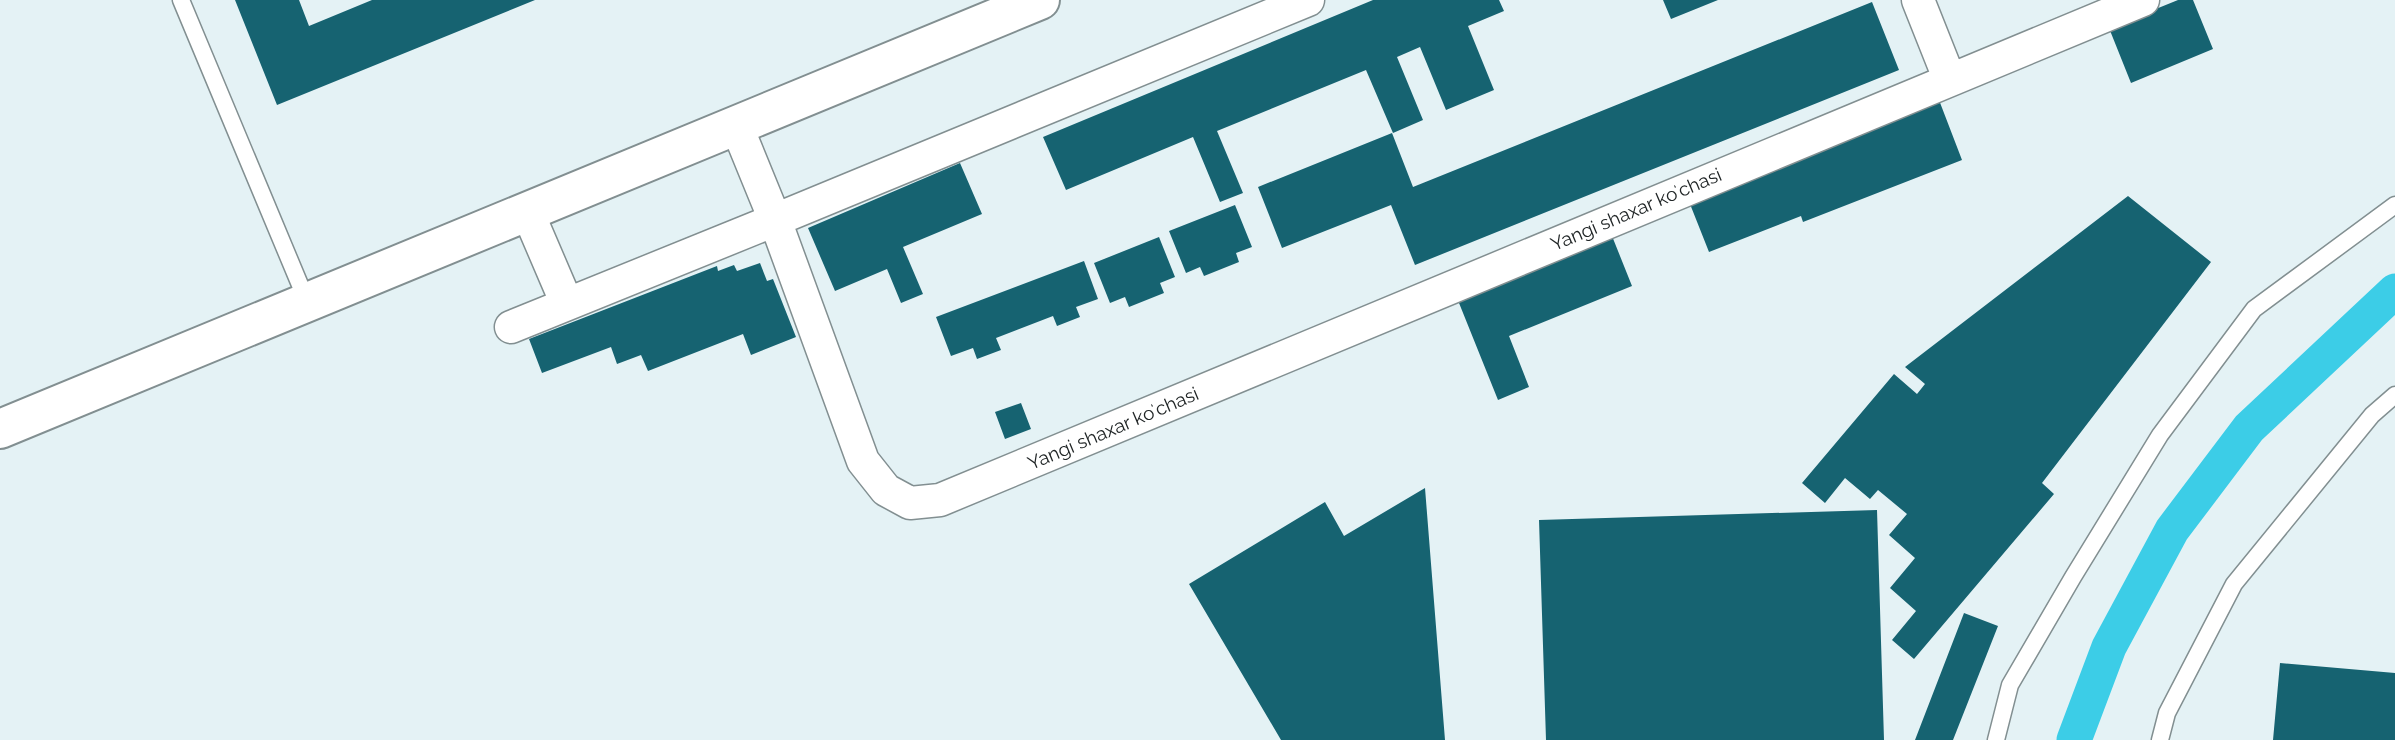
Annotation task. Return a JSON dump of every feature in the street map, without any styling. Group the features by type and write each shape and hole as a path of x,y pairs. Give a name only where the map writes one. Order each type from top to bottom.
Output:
{"main road":[{"path":"0,429 1040,0"}],"street":[{"path":"511,327 1308,0"},
{"path":"1918,0 1949,78"},
{"name":"Yangi shaxar koʻchasi","path":"737,127 775,220 863,461 886,489 910,503 940,500 1949,78 2143,0"},
{"path":"528,213 566,304"}],"lane":[{"path":"181,0 308,304"},
{"path":"1996,740 2010,685 2066,589 2160,435 2230,340 2254,309 2395,205"},
{"path":"2160,740 2167,713 2234,584 2372,415 2395,395"}],"building":[{"path":"235,0 299,0 309,26 372,0 535,0 277,105"},
{"path":"1373,0 1499,0 1504,11 1468,26 1494,90 1446,110 1420,47 1397,57 1423,120 1393,133 1366,70 1217,131 1243,193 1220,202 1193,137 1066,190 1043,137"},
{"path":"1663,0 1718,0 1671,19"},
{"path":"2178,0 2193,0 2213,49 2131,83 2109,28"},
{"path":"1872,2 1899,70 1415,265 1391,205 1282,248 1258,187 1392,133 1413,187"},
{"path":"1939,100 1962,160 1803,222 1801,216 1709,252 1688,199"},
{"path":"960,163 982,214 903,247 923,294 901,303 887,269 835,291 808,228"},
{"path":"2128,196 2211,262 2042,483 2054,494 1914,659 1892,640 1916,611 1890,588 1915,558 1889,535 1907,514 1878,490 1870,499 1845,478 1825,503 1802,483 1894,374 1917,394 1925,384 1905,367"},
{"path":"1235,205 1252,247 1236,253 1239,262 1204,276 1200,267 1186,273 1169,231"},
{"path":"1610,231 1632,286 1509,336 1529,387 1498,400 1455,293"},
{"path":"1159,237 1175,277 1160,283 1164,293 1129,307 1125,297 1110,303 1094,263"},
{"path":"1084,261 1098,299 1076,307 1080,317 1057,326 1053,316 996,338 1001,350 977,359 973,348 951,356 936,317"},
{"path":"760,263 767,281 773,279 796,337 751,355 743,334 648,371 641,355 617,364 611,347 542,373 529,339 717,266 718,271 734,265 737,271"},
{"path":"1021,403 1031,429 1005,439 995,412"},
{"path":"1425,488 1445,740 1281,740 1189,584 1325,502 1344,536"},
{"path":"1877,510 1884,740 1546,740 1539,520"},
{"path":"1964,613 1998,626 1953,740 1915,740"},
{"path":"2280,663 2395,673 2395,740 2273,740"}],"waterway":[{"path":"2074,740 2109,647 2172,530 2249,428 2395,291"}]}
